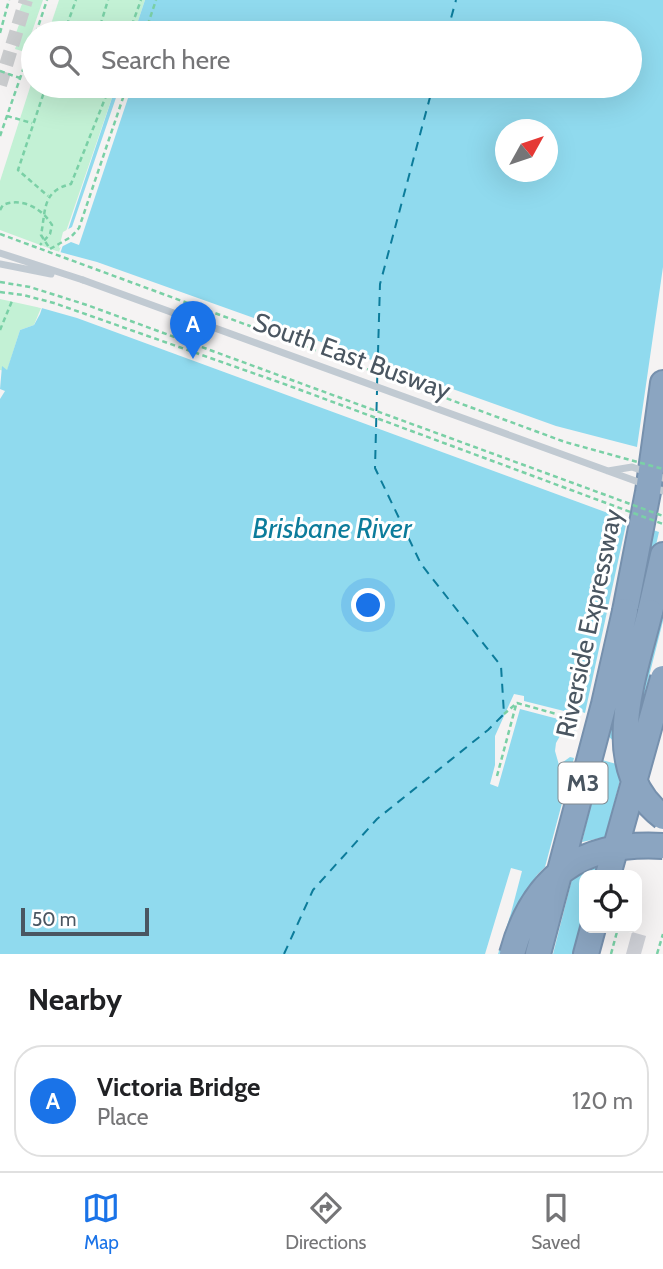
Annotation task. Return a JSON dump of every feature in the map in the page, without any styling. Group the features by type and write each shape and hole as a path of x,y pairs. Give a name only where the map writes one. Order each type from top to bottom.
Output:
{"highway":[{"name":"Riverside Expressway","path":"538,954 604,704 625,611 648,492 663,383"},
{"name":"M3","path":"663,555 630,697 625,740 633,779 647,802 663,817"},
{"name":"M3","path":"609,870 663,678"},
{"path":"512,954 534,901 562,870 586,856 609,848 663,846"},
{"path":"586,954 592,933"}],"lane":[{"name":"South East Busway","path":"0,253 83,280 663,491"},
{"name":"South East Busway","path":"0,264 83,280"},
{"name":"South East Busway","path":"607,471 632,467 663,478"}],"path":[{"path":"0,33 9,0"},
{"path":"40,21 47,0"},
{"path":"68,21 76,0"},
{"path":"102,21 108,0"},
{"path":"133,21 141,0"},
{"path":"149,21 156,0"},
{"path":"0,71 20,78"},
{"path":"0,136 21,75"},
{"path":"41,98 18,170 48,196"},
{"path":"105,98 71,184 58,187 48,196 41,234 50,249 71,237 79,228 123,98"},
{"path":"7,116 32,123"},
{"path":"0,210 3,205 12,201 33,207 46,215 52,225 50,234 40,245"},
{"path":"0,234 565,442 663,469"},
{"path":"0,282 30,287 87,305 663,516"},
{"path":"0,292 54,303 288,385 663,524"},
{"path":"0,330 12,301"},
{"path":"497,776 517,703"},
{"path":"611,954 617,933"},
{"path":"657,954 663,934"}],"green space":[{"path":"19,0 43,0 36,21 21,21 21,51 15,49 20,35 16,33 21,19 17,17 22,4"},
{"path":"59,0 145,0 138,21 52,21"},
{"path":"27,98 112,98 59,252 0,230 0,181"},
{"path":"0,299 41,308 34,325 20,330 7,371 0,370"}],"water":[{"name":"Brisbane River","path":"145,0 663,0 663,657 604,870 579,870 579,933 584,933 582,954 0,954 0,399 5,391 0,389 2,366 7,370 20,330 34,325 112,98 642,98 642,21 138,21"}],"pier":[{"path":"116,98 128,98 79,245 71,242 59,248 63,232 72,227"},
{"path":"56,251 97,262 556,426 637,447 663,267 663,597 640,697 640,712 663,621 663,672 608,870 596,870 598,862 573,875 553,954 523,954 523,897 545,867 574,758 570,757 559,765 556,743 565,727 569,724 575,731 577,724 520,709 498,787 490,784 495,765 495,736 514,694 524,696 524,701 580,715 585,713 627,520 77,318 38,307","holes":["653,530 659,532 624,684 617,744 608,736 647,569","602,760 620,765 622,773 605,837 582,842"]},
{"path":"511,868 522,871 511,913 498,954 485,954"}],"building":[{"path":"632,933 646,936 641,954 626,954"}],"ferry route":[{"path":"450,21 456,0"},
{"path":"377,386 380,284 430,98"},
{"path":"284,954 313,890 377,819 488,730 504,714 501,666 421,564 375,468 377,391"}],"tunnel":[{"path":"0,85 26,0"}],"place":[{"name":"Victoria Bridge","path":"193,359"}]}
